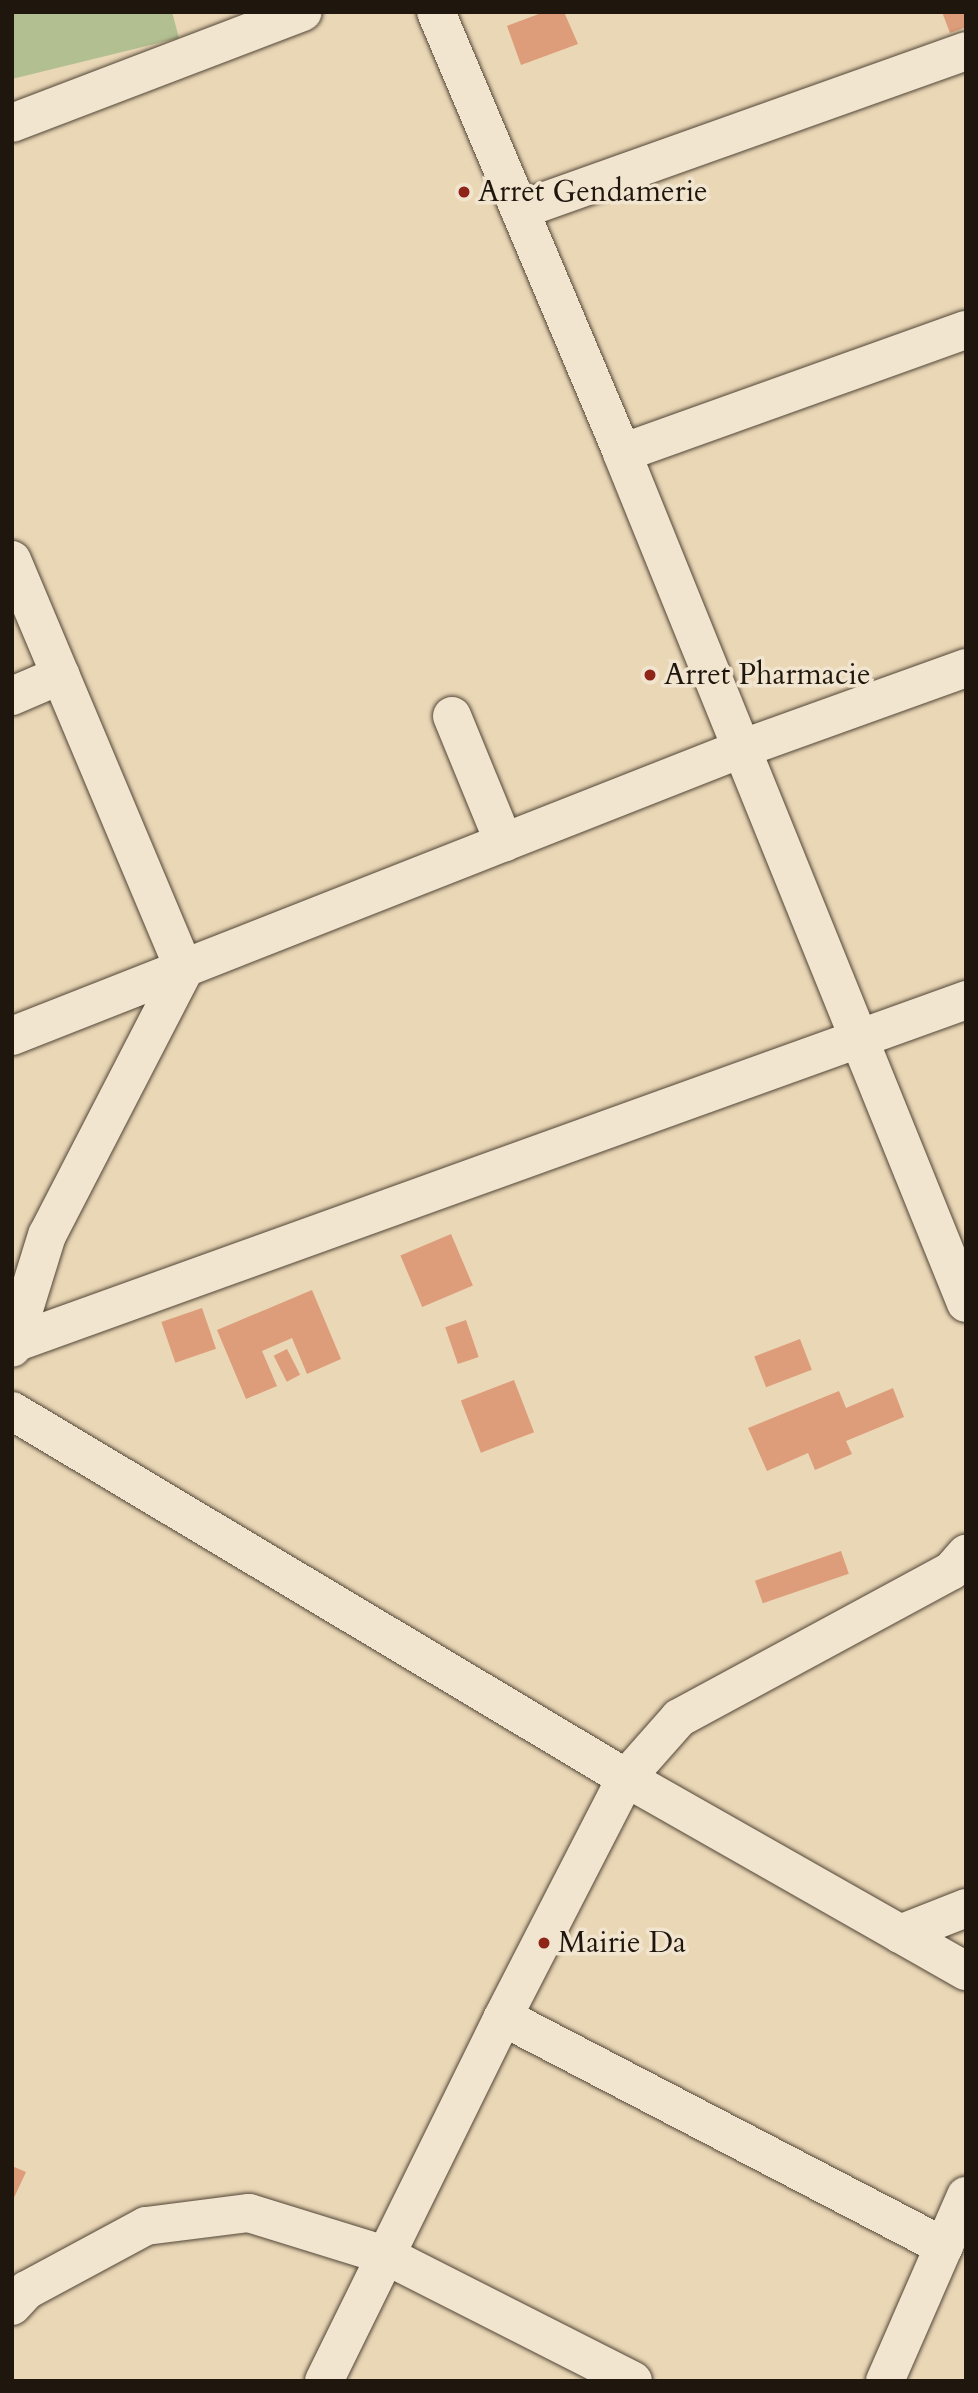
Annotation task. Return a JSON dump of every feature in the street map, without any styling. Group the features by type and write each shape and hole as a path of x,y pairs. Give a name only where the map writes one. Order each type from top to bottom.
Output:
{"street":[{"path":"12,123 302,12"},
{"path":"436,12 622,453 858,1039 963,1288"},
{"path":"520,210 966,51"},
{"path":"622,453 966,330"},
{"path":"12,559 184,970 47,1235 13,1346"},
{"path":"12,1036 741,749 966,668"},
{"path":"12,696 61,675"},
{"path":"452,716 505,843"},
{"path":"13,1346 966,1000"},
{"path":"12,1411 626,1778 966,1971"},
{"path":"324,2381 503,2017 626,1778 680,1718 951,1571 966,1554"},
{"path":"900,1934 966,1908"},
{"path":"503,2017 944,2247"},
{"path":"885,2381 966,2196"},
{"path":"12,2306 27,2290 146,2226 249,2213 385,2255 633,2381"}],"green space":[{"path":"12,12 172,12 179,38 12,79"}],"building":[{"path":"544,12 564,12 578,44 521,65 507,26"},
{"path":"942,12 966,12 966,27 950,33"},
{"path":"451,1234 473,1286 422,1307 400,1255"},
{"path":"312,1290 341,1359 307,1374 292,1338 262,1351 277,1386 246,1399 217,1330"},
{"path":"202,1308 216,1349 175,1363 161,1322"},
{"path":"466,1320 479,1357 458,1364 445,1327"},
{"path":"800,1339 812,1370 766,1387 754,1357"},
{"path":"287,1349 300,1375 287,1382 274,1356"},
{"path":"514,1380 534,1432 481,1453 461,1400"},
{"path":"893,1388 904,1417 846,1441 852,1454 815,1470 808,1453 767,1471 748,1428 839,1391 846,1408"},
{"path":"841,1551 849,1574 763,1603 755,1581"},
{"path":"12,2166 26,2172 12,2202"}],"place":[{"name":"Arret Gendamerie","path":"464,192"},
{"name":"Arret Pharmacie","path":"650,675"},
{"name":"Mairie Da","path":"544,1943"}]}
